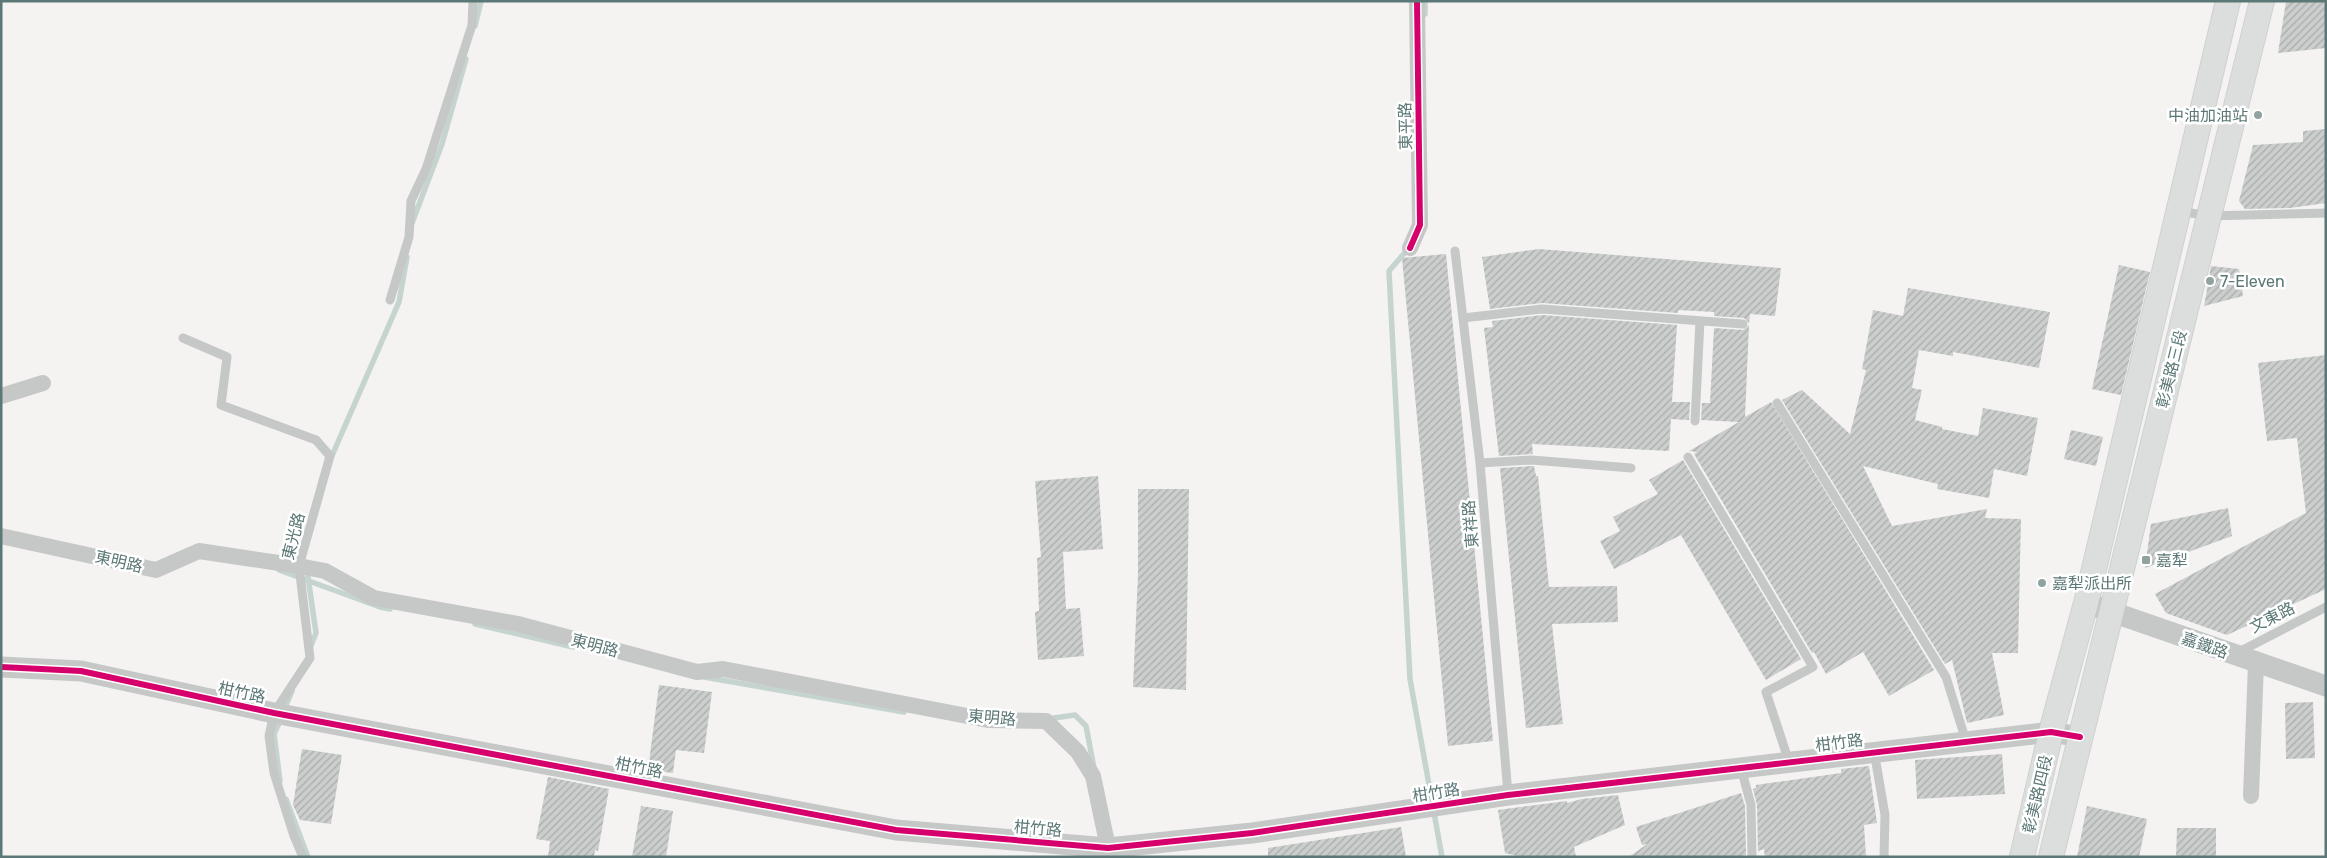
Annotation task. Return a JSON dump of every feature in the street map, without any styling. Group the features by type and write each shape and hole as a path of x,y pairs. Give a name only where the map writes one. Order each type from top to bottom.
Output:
{"main road":[{"name":"彰美路三段","path":"2051,732 2086,602 2228,1"},
{"name":"彰美路三段","path":"2080,737 2262,1"},
{"name":"彰美路四段","path":"2022,857 2051,732"},
{"name":"彰美路四段","path":"2051,857 2080,737"}],"street":[{"name":"東平路","path":"1410,248 1420,224 1417,1"},
{"path":"1,396 43,383"},
{"name":"東明路","path":"1,536 156,570 199,551 299,566 325,571 374,598 518,624 697,672 723,669 988,720 1046,721 1078,752 1092,776 1109,852"},
{"name":"嘉鐵路","path":"2086,602 2232,655 2326,686"},
{"path":"2251,796 2256,663"},
{"name":"柑竹路","path":"1,667 81,671 274,713 896,830 1109,852 1252,833 1508,794 2051,732 2080,737"}],"lane":[{"path":"390,300 410,237 411,200 426,169 472,25 473,1"},
{"path":"2178,211 2209,216 2326,213"},
{"name":"東祥路","path":"1456,251 1480,463 1508,794"},
{"path":"1463,318 1542,309 1743,324"},
{"path":"1695,421 1700,321"},
{"name":"東光路","path":"183,338 227,357 221,405 316,440 330,456 299,566 310,658 274,713 270,736 274,773 294,836 303,857"},
{"path":"1777,403 1946,677 1966,741"},
{"path":"1688,457 1813,667 1766,692 1789,762"},
{"path":"1480,463 1532,460 1631,468"},
{"name":"文東路","path":"2232,655 2326,606"},
{"path":"1874,751 1885,815 1884,857"},
{"path":"1741,768 1751,805 1752,857"}],"building":[{"path":"2286,1 2326,1 2326,48 2278,53"},
{"path":"2326,129 2326,203 2290,208 2245,209 2239,201 2253,145 2303,142 2303,131"},
{"path":"1539,249 1781,268 1775,316 1750,314 1749,323 1744,318 1714,316 1714,312 1678,310 1678,313 1542,303 1490,309 1482,257"},
{"path":"1446,254 1493,741 1448,746 1402,258"},
{"path":"2119,265 2150,272 2121,395 2092,389"},
{"path":"2211,266 2239,269 2243,296 2204,306"},
{"path":"1908,288 2050,312 2039,368 1953,352 1953,356 1919,350 1912,388 1922,390 1915,420 1942,427 1942,429 1978,436 1983,408 2038,418 2027,476 1994,469 1989,498 1937,489 1938,484 1863,466 1892,526 1987,509 1985,518 2021,519 2018,653 1992,653 2004,715 1967,723 1952,660 1945,664 1782,400 1802,390 1850,434 1866,370 1862,369 1873,310 1903,316"},
{"path":"1542,315 1677,325 1672,402 1690,402 1689,420 1671,419 1669,451 1532,444 1533,454 1499,456 1484,328 1493,327 1492,321"},
{"path":"1749,325 1745,417 1771,402 1934,670 1889,696 1863,652 1826,674 1694,454 1697,452 1689,451 1739,422 1701,420 1702,403 1710,403 1714,328 1743,330"},
{"path":"2326,355 2326,589 2227,635 2166,613 2155,594 2306,513 2297,438 2267,441 2258,363"},
{"path":"2071,430 2103,437 2096,466 2064,459"},
{"path":"1683,460 1801,659 1766,680 1681,535 1614,569 1600,541 1620,531 1613,517 1658,494 1649,480"},
{"path":"1534,466 1536,476 1538,476 1549,587 1617,586 1618,622 1552,624 1563,724 1526,728 1500,468"},
{"path":"1098,476 1103,549 1063,552 1066,609 1080,608 1084,656 1038,660 1035,612 1039,611 1037,558 1041,557 1035,481"},
{"path":"1138,489 1189,489 1186,690 1133,687 1138,574"},
{"path":"2228,508 2232,536 2145,568 2151,524"},
{"path":"659,685 712,692 704,753 676,750 673,773 648,770"},
{"path":"2313,702 2315,758 2286,759 2285,703"},
{"path":"302,749 342,755 331,824 300,820 293,805"},
{"path":"2002,754 2005,794 1917,799 1915,760"},
{"path":"1869,766 1877,823 1864,825 1866,857 1765,857 1764,849 1758,851 1757,805 1753,789 1756,788 1756,785 1841,773 1841,769"},
{"path":"548,777 609,789 598,851 595,850 594,857 548,857 550,841 536,839"},
{"path":"1741,793 1745,806 1746,855 1739,857 1629,857 1647,844 1642,845 1636,827"},
{"path":"1618,795 1625,825 1574,847 1576,857 1522,857 1505,853 1498,810 1567,801 1567,803 1582,799"},
{"path":"641,806 673,811 666,857 632,857"},
{"path":"2087,806 2147,819 2139,857 2077,857"},
{"path":"1401,827 1406,857 1268,857 1268,848"},
{"path":"2177,828 2216,828 2216,857 2176,857"}],"waterway":[{"path":"475,26 481,1"},
{"path":"1425,1 1425,14"},
{"path":"412,223 442,144 466,59"},
{"path":"1408,249 1389,271 1410,679 1442,857"},
{"path":"331,458 399,302 407,257"},
{"path":"279,570 390,609"},
{"path":"308,577 316,633 310,648"},
{"path":"475,624 573,647"},
{"path":"704,677 904,712"},
{"path":"284,710 292,691"},
{"path":"1047,719 1075,715 1086,726 1094,768"},
{"path":"280,781 274,734 281,719"},
{"path":"286,799 308,857"}],"cycle path":[{"path":"1410,248 1420,225 1417,1"},
{"path":"1,667 81,671 274,713 896,830 1108,848 1252,833 1508,795 2051,732 2080,737"}],"place":[{"name":"中油加油站","path":"2258,115"},
{"name":"7-Eleven","path":"2210,281"},
{"name":"嘉犁","path":"2146,560"},
{"name":"嘉犁派出所","path":"2042,583"}]}
